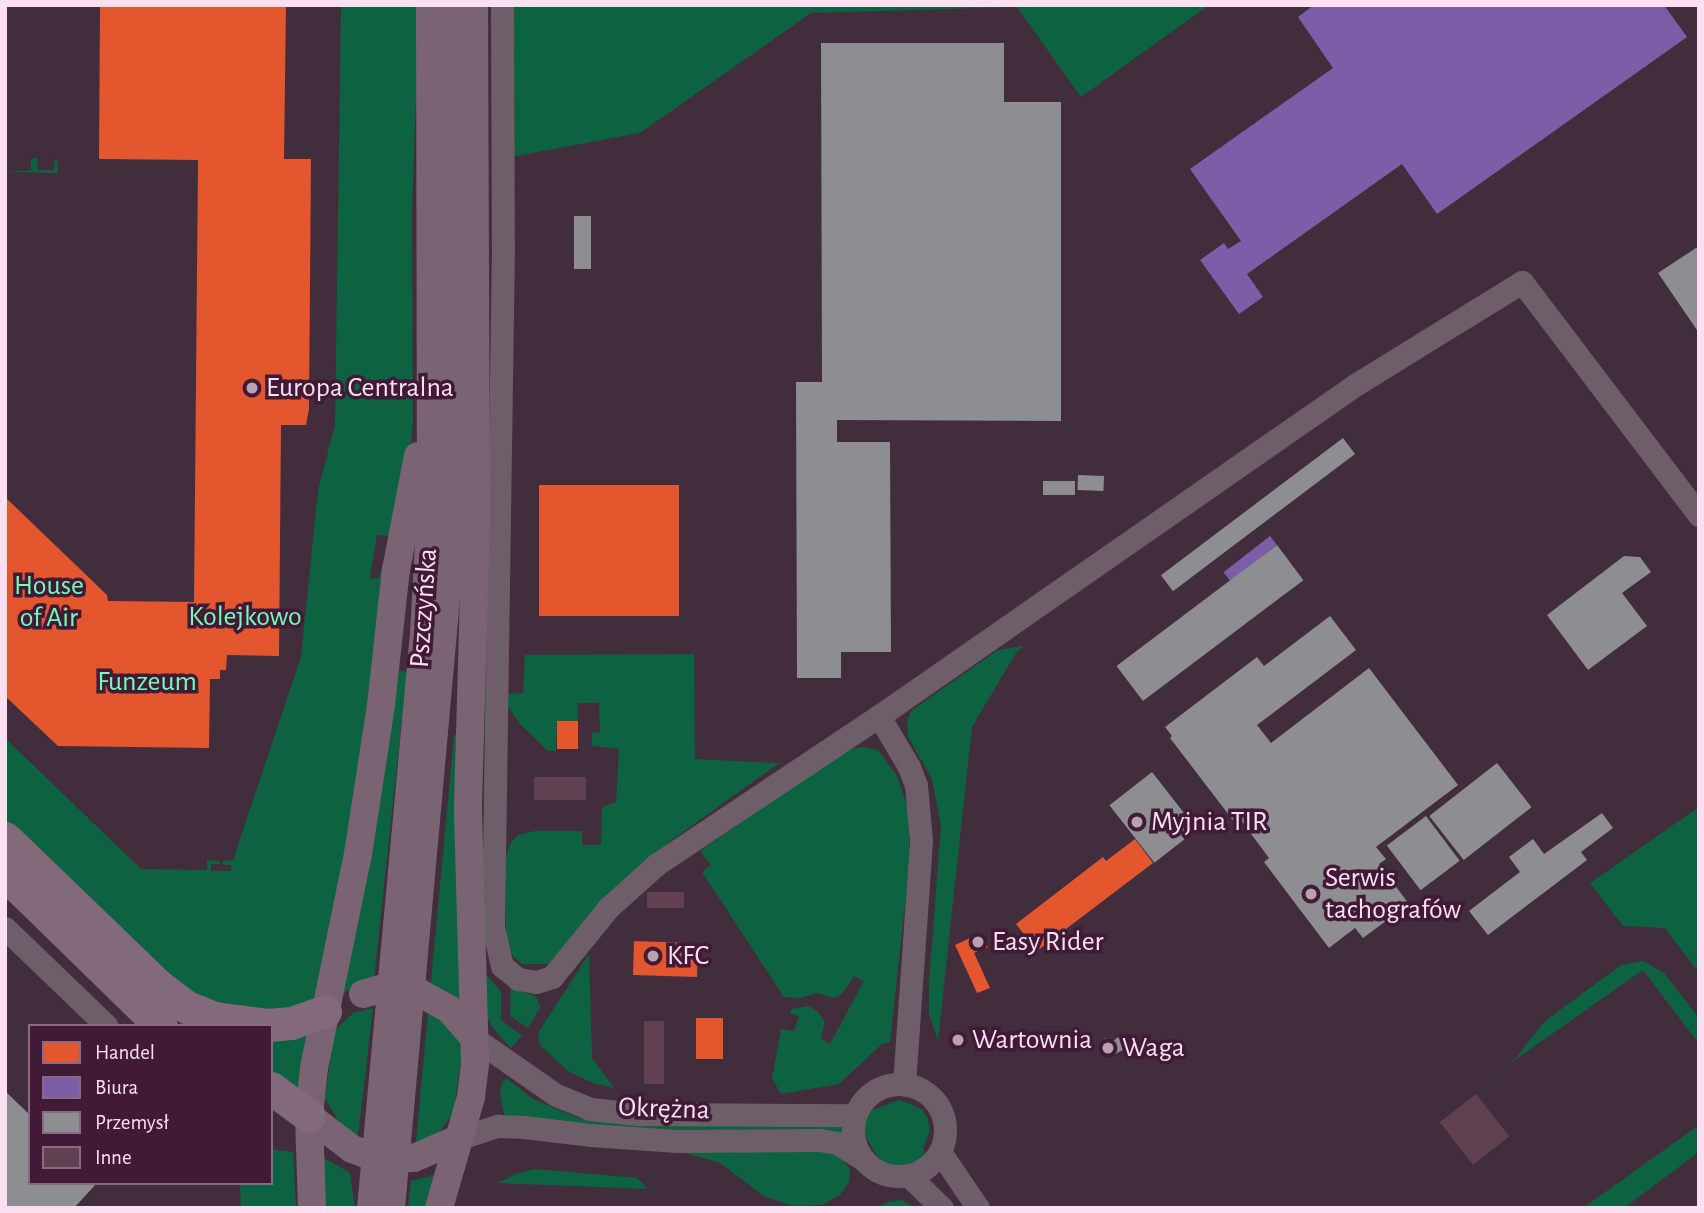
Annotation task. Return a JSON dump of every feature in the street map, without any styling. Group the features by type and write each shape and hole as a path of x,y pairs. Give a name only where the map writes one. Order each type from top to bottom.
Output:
{"highway":[{"path":"5,838 160,987 187,1007 214,1018 260,1024"},
{"path":"5,874 159,1024"},
{"path":"273,1025 291,1023 325,1011"},
{"path":"273,1089 309,1116"}],"main road":[{"name":"Pszczyńska","path":"371,1208 424,633 431,509 430,5"},
{"name":"Pszczyńska","path":"391,1208 449,566 453,377 451,5"},
{"path":"439,1208 471,1097 475,1062 468,806 476,522 473,5"},
{"path":"312,1208 309,1116 314,1068 358,854 382,705 396,570 432,384"},
{"path":"325,1011 381,989 421,993 449,1009 474,1038"},
{"path":"309,1116 352,1149 383,1160 414,1158 460,1138"}],"street":[{"path":"502,5 503,245 493,927 502,966 518,979 536,982 552,977 608,908 657,864 879,716 1355,385 1522,282 1699,515"},
{"path":"879,716 909,767 916,785 921,841 904,1084"},
{"path":"5,928 105,1024"},
{"name":"Okrężna","path":"474,1038 556,1095 590,1109 637,1114 855,1115"},
{"path":"904,1084 918,1088 939,1108 944,1122 940,1152 931,1164 908,1175 893,1175 875,1170 863,1159 855,1146 852,1130 855,1115 874,1091 888,1085 904,1084"},
{"name":"Okrężna","path":"460,1138 498,1126 524,1126 590,1135 677,1141 819,1140 837,1143 863,1159"},
{"path":"940,1152 978,1208"},
{"path":"908,1175 942,1208"}],"green space":[{"path":"341,5 419,5 412,215 413,420 410,456 390,536 377,535 370,578 378,579 383,564 364,757 314,1000 268,1016 191,995 5,822 5,738 141,869 207,870 207,860 220,861 220,864 211,864 211,871 230,871 232,865 223,865 223,861 233,860 301,657 318,490 335,425"},
{"path":"509,5 1209,5 1081,97 1017,7 811,13 640,133 505,158"},
{"path":"37,158 38,170 54,170 54,159 57,160 58,173 5,172 31,170 31,159"},
{"path":"1023,646 1016,653 972,727 938,1041 929,1014 929,982 941,826 932,779 908,737 907,721 912,710 998,650"},
{"path":"694,654 695,759 779,763 668,843 548,964 522,964 513,956 506,940 505,861 510,844 518,835 535,831 582,831 582,845 601,845 602,807 616,802 619,749 592,746 592,733 600,732 599,703 578,703 578,721 557,721 556,751 548,751 519,723 508,706 506,694 523,693 525,655"},
{"path":"397,670 407,672 374,979 341,994"},
{"path":"460,734 461,1005 431,983 454,735"},
{"path":"864,747 878,750 897,776 909,811 909,868 890,1042 882,1044 839,1084 781,1094 772,1078 781,1029 794,1031 799,1016 790,1013 791,1009 809,1006 819,1013 825,1022 821,1039 830,1044 864,981 854,976 842,994 833,998 817,993 800,998 784,997 702,872 711,865 700,851 848,749"},
{"path":"1699,807 1699,973 1665,928 1623,926 1590,883"},
{"path":"589,954 592,1058 614,1088 593,1083 568,1071 540,1045 538,1033"},
{"path":"1643,961 1664,973 1699,1018 1699,1044 1643,970 1478,1086 1515,1059 1544,1022 1621,965"},
{"path":"483,971 501,992 501,1020 522,1036 511,1048 493,1028 486,1014"},
{"path":"511,988 535,996 539,1003 540,1008 528,1028 510,1016"},
{"path":"373,1008 358,1137 340,1123 325,1099 334,1031 353,1013"},
{"path":"428,1012 438,1016 458,1037 462,1052 454,1112 438,1134 416,1142"},
{"path":"307,1030 299,1093 273,1075 273,1037"},
{"path":"506,1078 533,1099 578,1118 844,1125 844,1133 622,1129 505,1118 500,1095 502,1083"},
{"path":"899,1100 922,1109 928,1119 930,1131 923,1148 926,1157 919,1163 895,1167 883,1162 876,1154 860,1127 870,1111"},
{"path":"1699,1125 1699,1152 1624,1208 1583,1208"},
{"path":"273,1149 293,1152 296,1208 241,1208 240,1185 273,1185"},
{"path":"825,1149 842,1159 850,1169 849,1182 840,1195 822,1205 793,1206 764,1196 720,1163 686,1153 685,1150"},
{"path":"321,1156 350,1173 355,1208 323,1208"},
{"path":"535,1169 637,1178 648,1189 498,1183 515,1174"},
{"path":"438,1174 429,1208 408,1208 411,1181"},
{"path":"901,1200 916,1208 877,1208 888,1202"}],"building: Handel":[{"name":"Europa Centralna","path":"100,5 286,5 284,159 311,159 309,409 306,425 281,425 279,656 227,655 226,670 220,670 220,679 210,679 209,748 58,746 5,696 5,497 107,595 108,601 194,602 198,160 99,159"},
{"path":"539,485 679,485 679,616 539,616"},
{"path":"557,721 578,721 578,749 557,749"},
{"path":"1135,839 1153,863 1037,951 1016,924 1103,857 1106,861"},
{"path":"981,933 988,947 974,953 990,988 977,993 955,945"},
{"path":"634,941 690,943 690,947 698,948 697,977 633,975"},
{"path":"696,1018 723,1018 723,1059 696,1059"}],"building: Biura":[{"path":"1314,5 1664,5 1687,37 1437,214 1402,164 1247,274 1263,297 1239,314 1200,260 1224,243 1228,249 1241,241 1190,169 1333,68 1298,17"},
{"path":"1270,536 1277,545 1230,581 1224,572"}],"building: Przemysł":[{"path":"821,43 1004,43 1004,102 1061,102 1061,421 837,420 837,442 890,442 891,652 841,652 841,678 797,678 796,382 822,382"},
{"path":"574,216 591,216 591,269 574,269"},
{"path":"1699,246 1699,333 1658,273"},
{"path":"1343,438 1355,454 1173,591 1161,575"},
{"path":"1078,475 1104,476 1103,491 1077,490"},
{"path":"1043,481 1075,481 1075,495 1043,495"},
{"path":"1277,545 1303,580 1143,701 1116,666"},
{"path":"1624,556 1640,557 1651,572 1622,593 1647,626 1588,670 1547,615"},
{"path":"1330,616 1356,650 1257,725 1271,743 1369,668 1458,785 1376,847 1386,859 1379,864 1409,904 1363,938 1355,928 1329,948 1264,862 1269,858 1240,819 1235,823 1170,738 1172,736 1165,727 1257,657 1264,666"},
{"path":"1497,763 1531,807 1464,860 1429,816"},
{"path":"1152,772 1197,830 1154,863 1109,805"},
{"path":"1602,813 1613,828 1581,852 1587,860 1488,935 1469,911 1520,872 1509,857 1533,839 1544,854"},
{"path":"1426,816 1460,861 1421,890 1387,845"},
{"name":"Wartownia","path":"958,1032 966,1042 958,1048 950,1038"},
{"path":"1120,1036 1128,1047 1110,1057 1100,1043 1106,1038 1110,1043"},
{"path":"5,1091 28,1113 28,1185 95,1185 74,1208 5,1208"}],"building: Inne":[{"path":"534,777 586,777 586,800 534,800"},
{"path":"647,892 684,892 684,908 647,908"},
{"path":"644,1021 664,1021 664,1084 644,1084"},
{"path":"1476,1094 1509,1137 1473,1165 1440,1122"}],"place":[{"name":"Europa Centralna","path":"252,388"},
{"name":"Myjnia TIR","path":"1137,822"},
{"name":"Serwis tachografów","path":"1311,894"},
{"name":"Easy Rider","path":"978,942"},
{"name":"KFC","path":"653,956"},
{"name":"Wartownia","path":"958,1040"},
{"name":"Waga","path":"1108,1048"}],"park label":[{"name":"House of Air","path":"49,602"},
{"name":"Kolejkowo","path":"245,617"},
{"name":"Funzeum","path":"147,682"}]}
